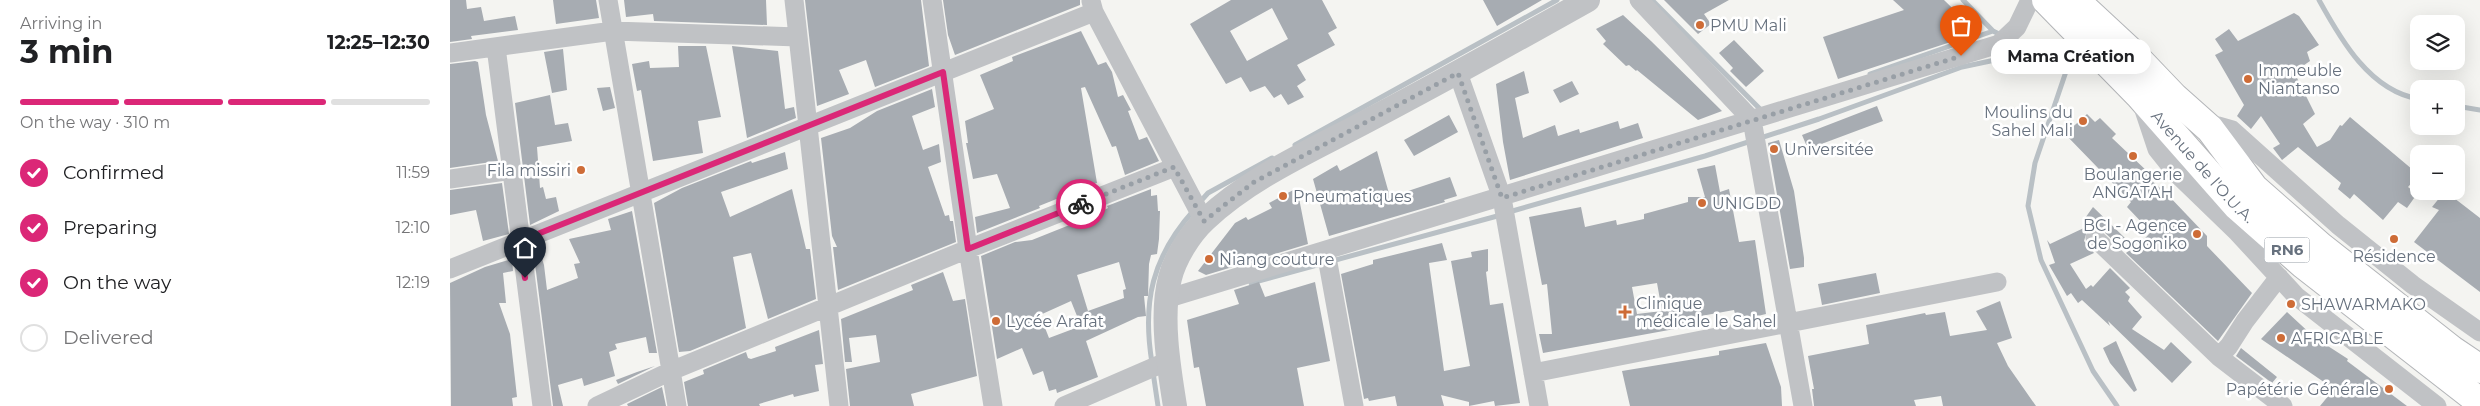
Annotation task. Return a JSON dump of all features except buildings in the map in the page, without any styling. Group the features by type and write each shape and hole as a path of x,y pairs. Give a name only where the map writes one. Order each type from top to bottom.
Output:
{"highway":[{"name":"Avenue de l'O.U.A.","path":"2075,0 2124,62 2140,96 2237,206 2312,270 2480,402"},
{"name":"Avenue de l'O.U.A.","path":"2041,1 2174,97 2210,129 2254,188 2390,301 2452,350 2480,369"}],"street":[{"path":"608,0 677,406"},
{"path":"794,0 839,406"},
{"path":"932,0 968,249 994,406"},
{"path":"1176,406 1168,361 1166,299 1170,278 1183,249 1204,221 1254,182 1458,73 1588,0"},
{"path":"1639,0 1752,120 1803,406"},
{"path":"1166,299 1326,252 1999,44 2041,1"},
{"path":"450,269 943,72 1092,6 1174,167 1204,221"},
{"path":"450,53 613,31 798,37"},
{"path":"496,47 542,406"},
{"path":"1458,73 1502,198 1539,406"},
{"name":"Avenue de l'O.U.A.","path":"2140,96 2156,149 2177,174 2296,296 2437,406"},
{"name":"Avenue de l'O.U.A.","path":"2210,129 2225,126 2232,130 2338,225 2413,286 2480,332"},
{"path":"597,406 671,371 1174,167"},
{"path":"450,179 512,170"},
{"path":"2095,238 2219,357 2283,406"},
{"path":"1326,252 1354,406"},
{"path":"2219,357 2279,277"},
{"path":"1533,373 1997,282"},
{"path":"1064,406 1168,361"}],"waterway":[{"path":"1295,145 1557,0"},
{"path":"1652,0 1763,112"},
{"path":"1963,0 1993,31"},
{"path":"2319,0 2347,47 2372,75 2386,86 2410,96"},
{"path":"1870,74 1993,31 2003,36"},
{"path":"2010,40 2058,64"},
{"path":"2076,42 2035,163 2028,206 2041,260 2093,371 2117,406"},
{"path":"1509,212 1705,156 1819,119 1962,67 2014,56 2066,68"},
{"path":"2465,108 2480,110"},
{"path":"1199,203 1208,193 1272,158"},
{"path":"1152,363 1148,320 1154,281 1168,245 1194,210"},
{"path":"1251,283 1501,215"},
{"path":"1153,372 1158,406"}],"way so far":[{"path":"1081,204 1174,167 1204,221 1254,182 1458,73 1502,198 1961,56"}],"place":[{"name":"PMU Mali","path":"1700,25"},
{"name":"Mama Création","path":"1961,56"},
{"name":"Immeuble Niantanso","path":"2248,79"},
{"name":"Moulins du Sahel Mali","path":"2083,121"},
{"name":"Universitée","path":"1774,149"},
{"name":"Boulangerie ANGATAH","path":"2133,156"},
{"name":"Fila missiri","path":"581,170"},
{"name":"Pneumatiques","path":"1283,196"},
{"name":"UNIGDD","path":"1702,203"},
{"name":"BCI - Agence de Sogoniko","path":"2197,234"},
{"name":"Résidence","path":"2394,239"},
{"name":"Niang couture","path":"1209,259"},
{"name":"SHAWARMAKO","path":"2291,304"},
{"name":"Clinique médicale le Sahel","path":"1625,312"},
{"name":"Lycée Arafat","path":"996,321"},
{"name":"AFRICABLE","path":"2281,338"},
{"name":"Papétérie Générale","path":"2389,389"}],"route":[{"path":"525,278 520,241 943,72 968,249 1081,204"}]}
